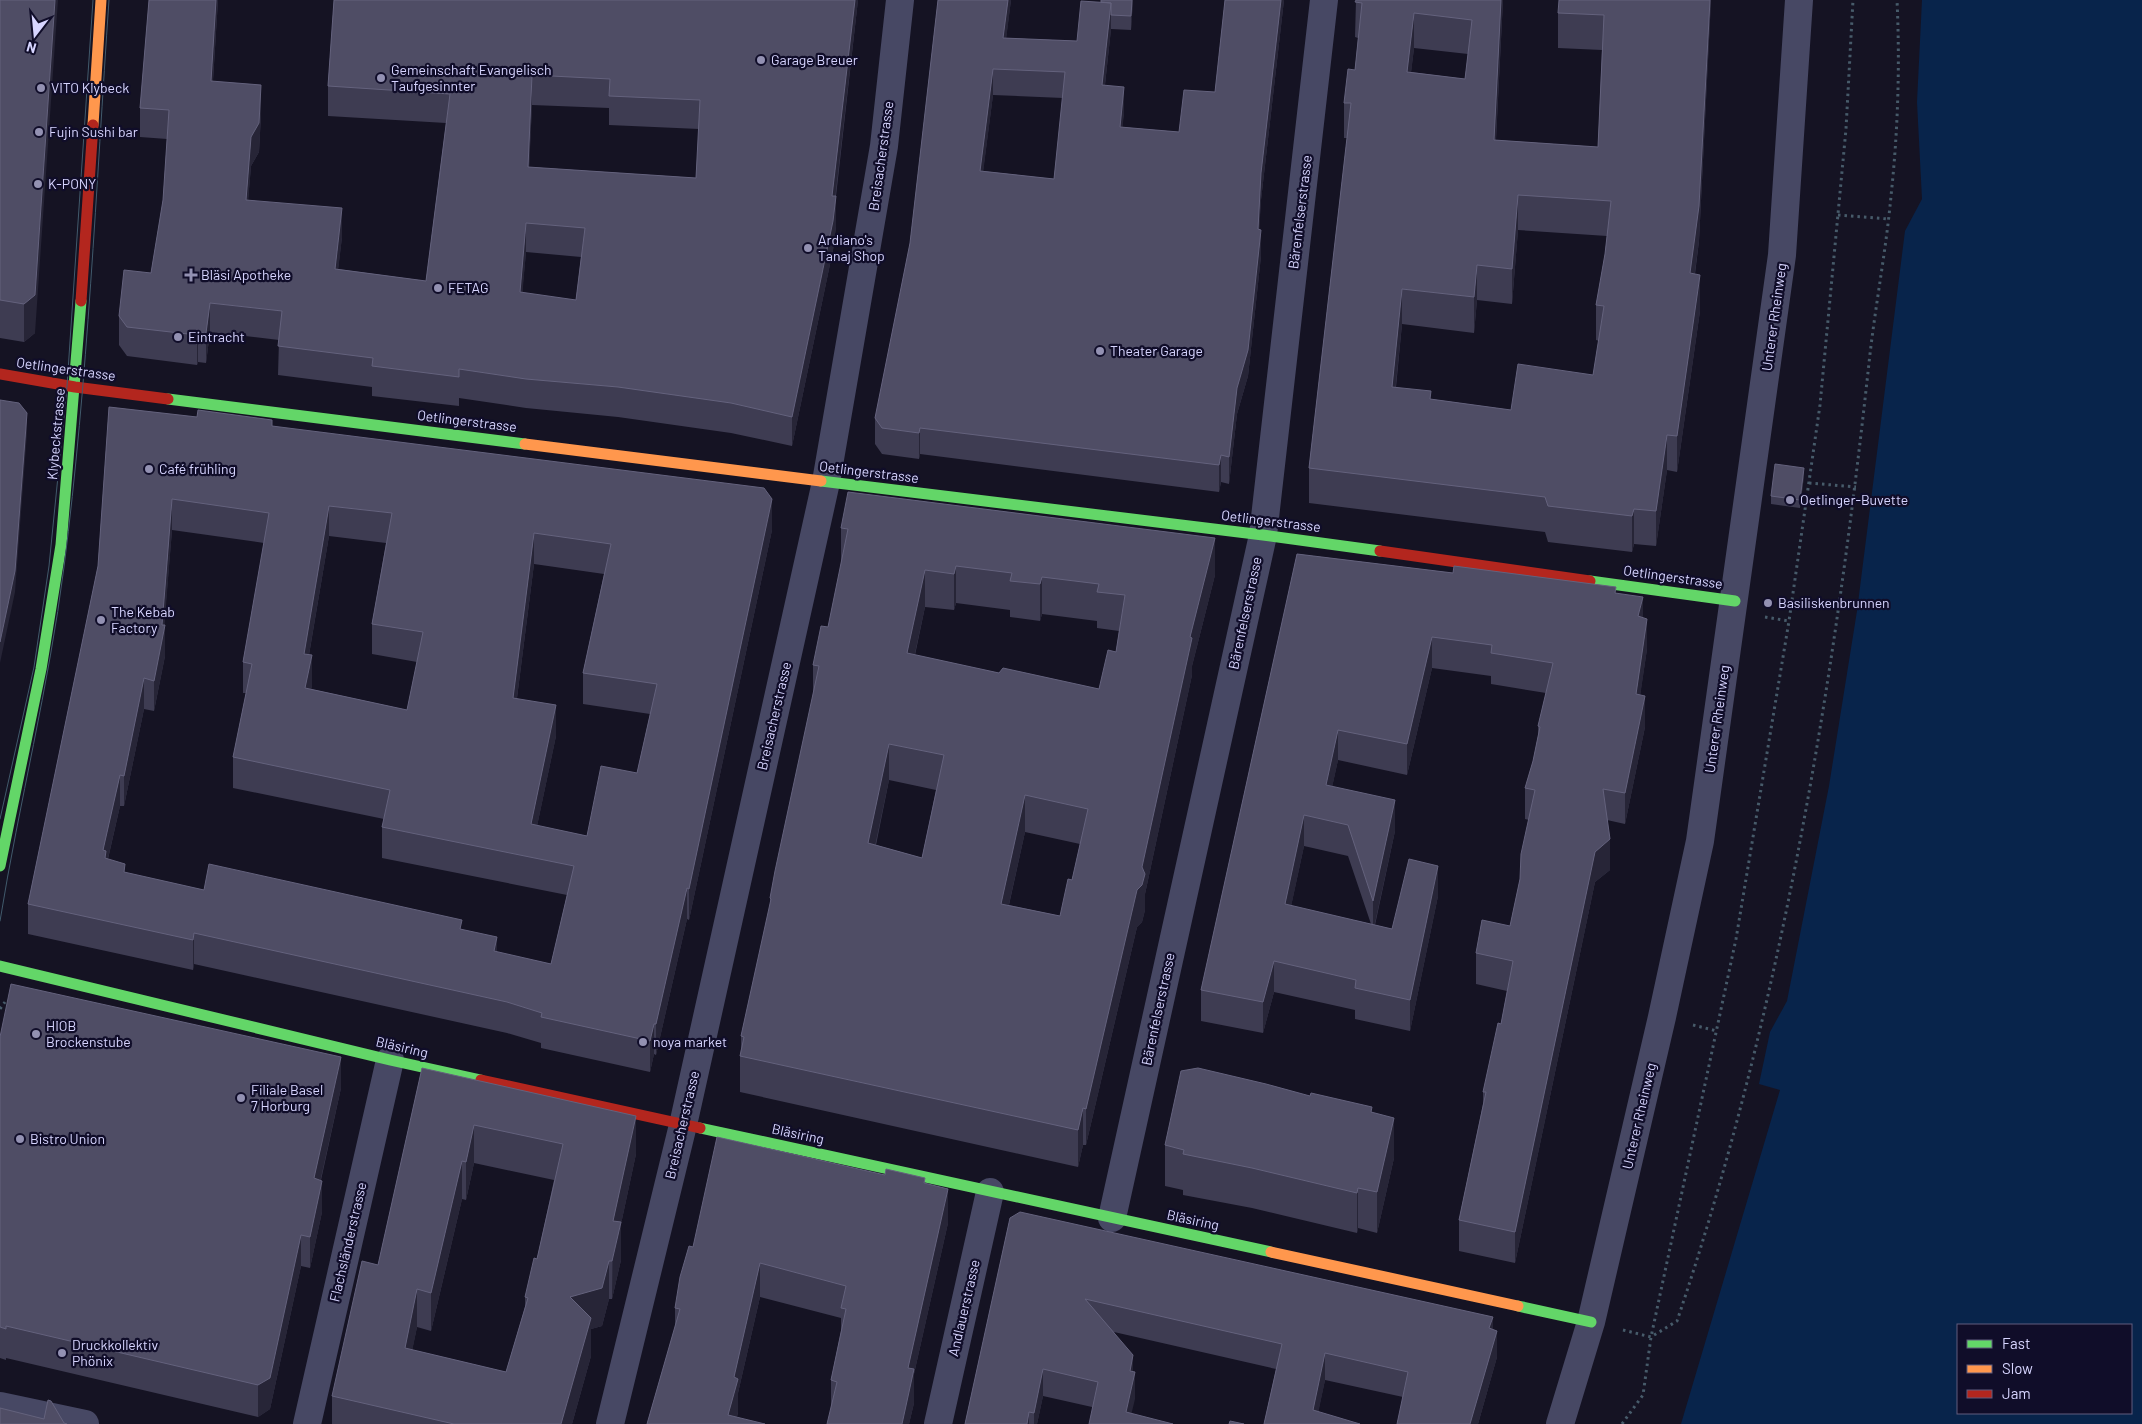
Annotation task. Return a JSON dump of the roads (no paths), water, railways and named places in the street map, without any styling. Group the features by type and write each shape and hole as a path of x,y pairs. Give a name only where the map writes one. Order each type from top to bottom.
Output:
{"street":[{"name":"Klybeckstrasse","path":"0,866 54,598 61,545 75,387 101,0"},
{"name":"Breisacherstrasse","path":"610,1424 683,1124 826,482 884,146 900,0"},
{"name":"Bärenfelserstrasse","path":"1112,1218 1263,535 1324,0"},
{"name":"Unterer Rheinweg","path":"1560,1424 1591,1322 1660,1027 1700,841 1782,254 1799,0"},
{"name":"Oetlingerstrasse","path":"0,374 75,387 1263,535 1735,601"},
{"name":"Bläsiring","path":"0,966 390,1060 1591,1322"},
{"name":"Flachsländerstrasse","path":"307,1424 390,1060"},
{"name":"Andlauerstrasse","path":"938,1424 990,1192"},
{"path":"0,1406 85,1424"}],"water":[{"path":"1922,0 2142,0 2142,1424 1681,1424 1780,1090 1759,1084 1770,1032 1787,1001 1829,786 1857,611 1905,231 1922,199 1917,102"}],"tram line":[{"path":"0,819 34,667 49,566 67,386 93,0"},
{"path":"0,921 58,612 64,567 85,355 109,0"}],"place":[{"name":"Garage Breuer","path":"761,60"},
{"name":"Gemeinschaft Evangelisch Taufgesinnter","path":"381,78"},
{"name":"VITO Klybeck","path":"41,88"},
{"name":"Fujin Sushi bar","path":"39,132"},
{"name":"K-PONY","path":"38,184"},
{"name":"Ardiano's Tanaj Shop","path":"808,248"},
{"name":"Bläsi Apotheke","path":"191,275"},
{"name":"FETAG","path":"438,288"},
{"name":"Eintracht","path":"178,337"},
{"name":"Theater Garage","path":"1100,351"},
{"name":"Café frühling","path":"149,469"},
{"name":"Oetlinger-Buvette","path":"1790,500"},
{"name":"Basiliskenbrunnen","path":"1768,603"},
{"name":"The Kebab Factory","path":"101,620"},
{"name":"HIOB Brockenstube","path":"36,1034"},
{"name":"noya market","path":"643,1042"},
{"name":"Filiale Basel 7 Horburg","path":"241,1098"},
{"name":"Bistro Union","path":"20,1139"},
{"name":"Druckkollektiv Phönix","path":"62,1353"}]}
